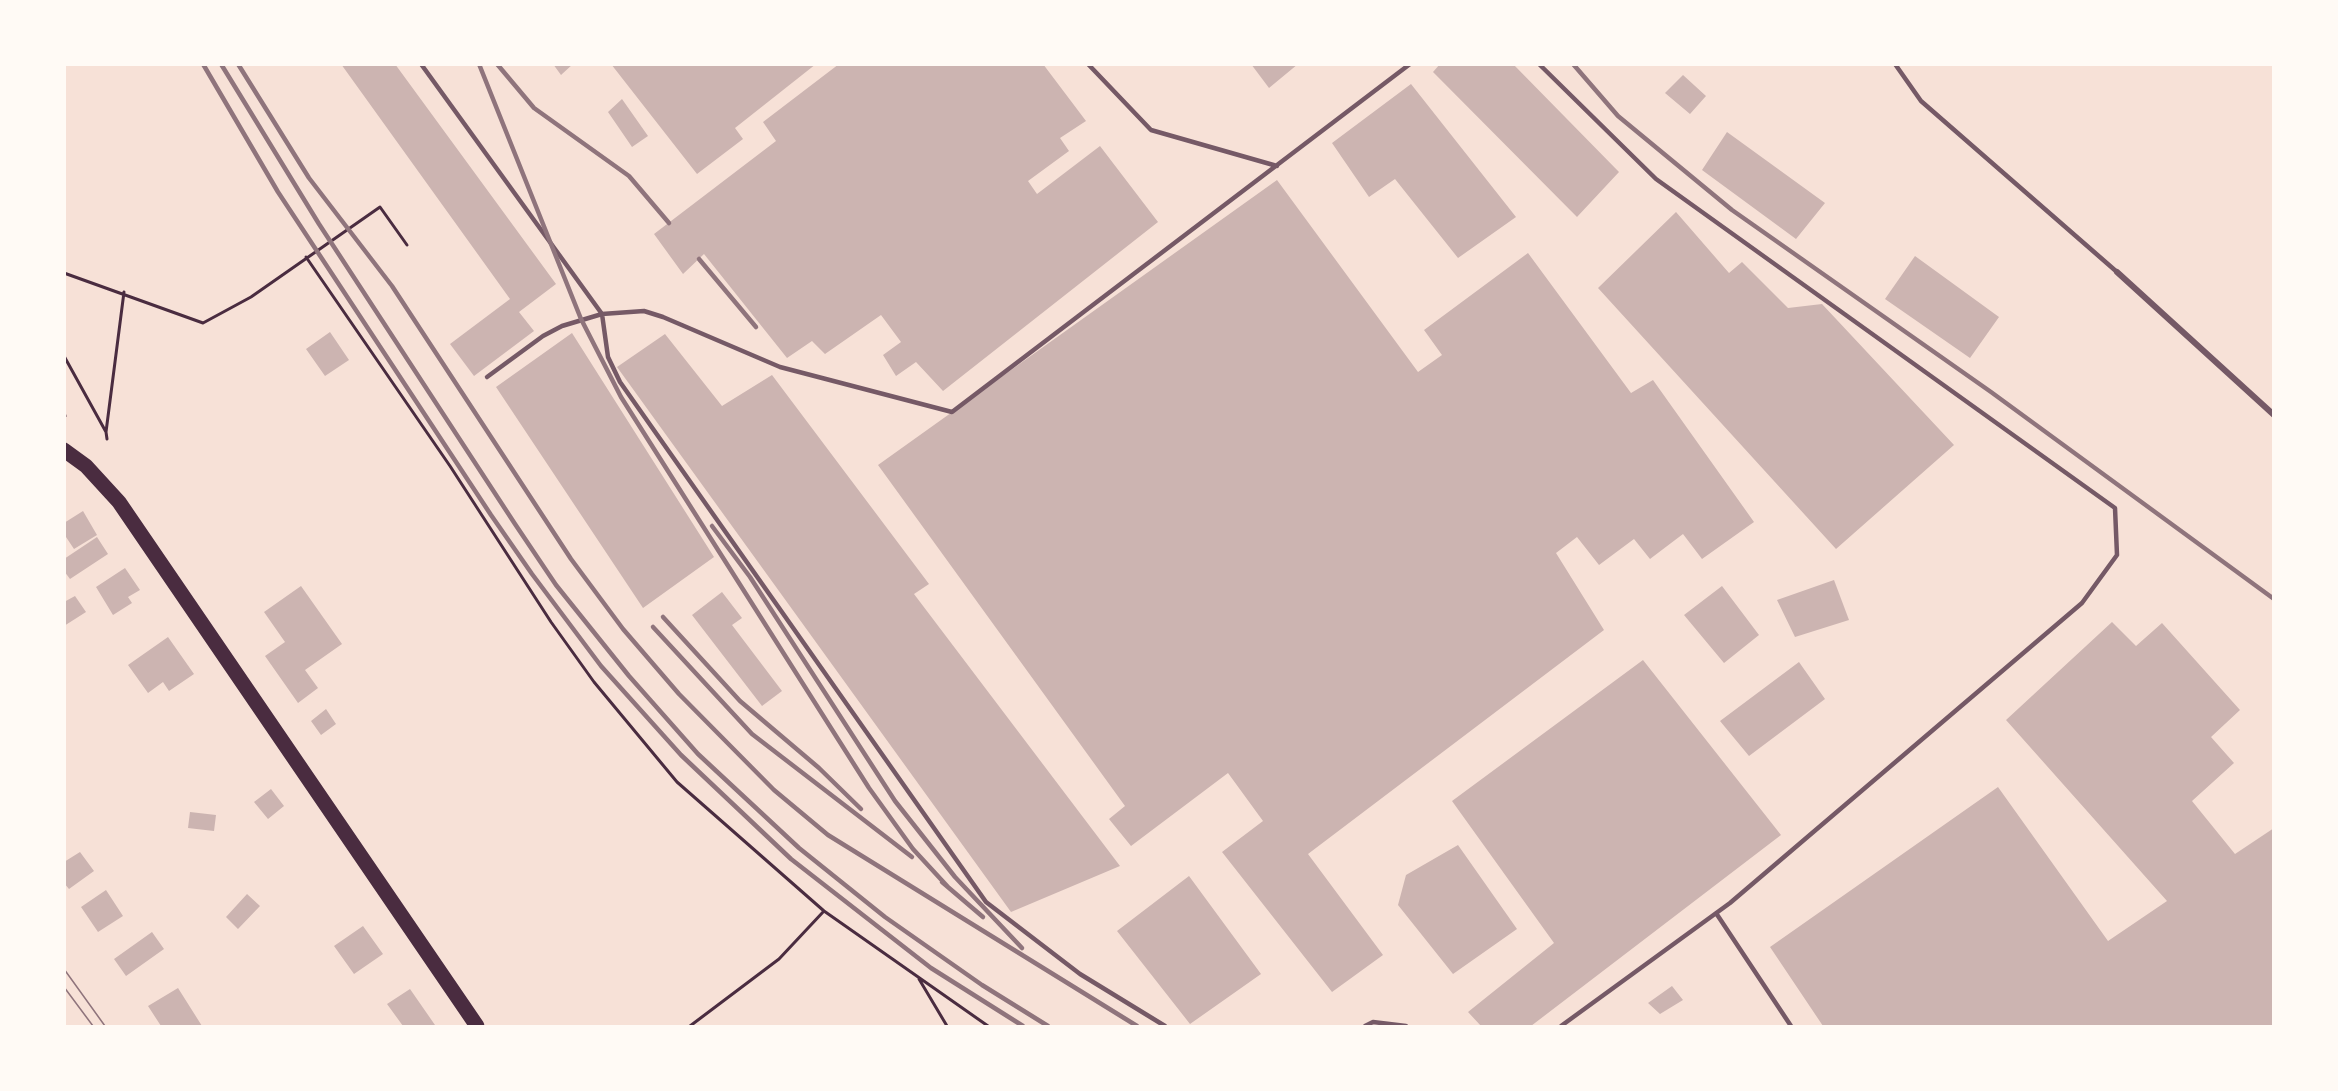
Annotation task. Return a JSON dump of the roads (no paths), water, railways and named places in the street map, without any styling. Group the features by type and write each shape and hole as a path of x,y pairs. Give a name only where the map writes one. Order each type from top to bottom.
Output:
{"main road":[{"path":"64,450 86,466 120,502 477,1026"}],"street":[{"path":"2117,272 2274,415"}],"lane":[{"path":"421,64 602,314 608,357 620,382 986,902 1080,974 1165,1026"},
{"path":"1088,64 1151,130 1277,166"},
{"path":"487,377 543,336 572,322 602,314 644,312 663,317 780,367 952,412 1410,64"},
{"path":"1539,64 1656,179 2115,508 2117,555 2082,603 1716,913 1561,1026"},
{"path":"1894,64 1922,101 2117,272"},
{"path":"1716,913 1791,1026"},
{"path":"1365,1026 1373,1023 1406,1026"}],"tram line":[{"path":"64,969 105,1026"},
{"path":"64,987 93,1026"}],"railway":[{"path":"203,64 278,192 491,515 601,666 681,755 791,859 931,968 1023,1026"},
{"path":"221,64 319,224 515,524 556,585 629,676 698,754 799,848 885,917 982,985 1048,1026"},
{"path":"238,64 309,178 392,286 571,559 623,629 679,694 774,790 828,835 1137,1026"},
{"path":"479,64 581,319 621,397 869,788 913,849 948,887"},
{"path":"497,64 534,108 629,176 669,223"},
{"path":"1573,64 1618,116 1732,210 1991,392 2274,599"},
{"path":"699,259 756,327"},
{"path":"712,526 750,577 895,801 955,877 1022,948"},
{"path":"663,617 740,701 819,768 861,809"},
{"path":"653,627 752,734 912,857"},
{"path":"942,882 983,917"}]}
